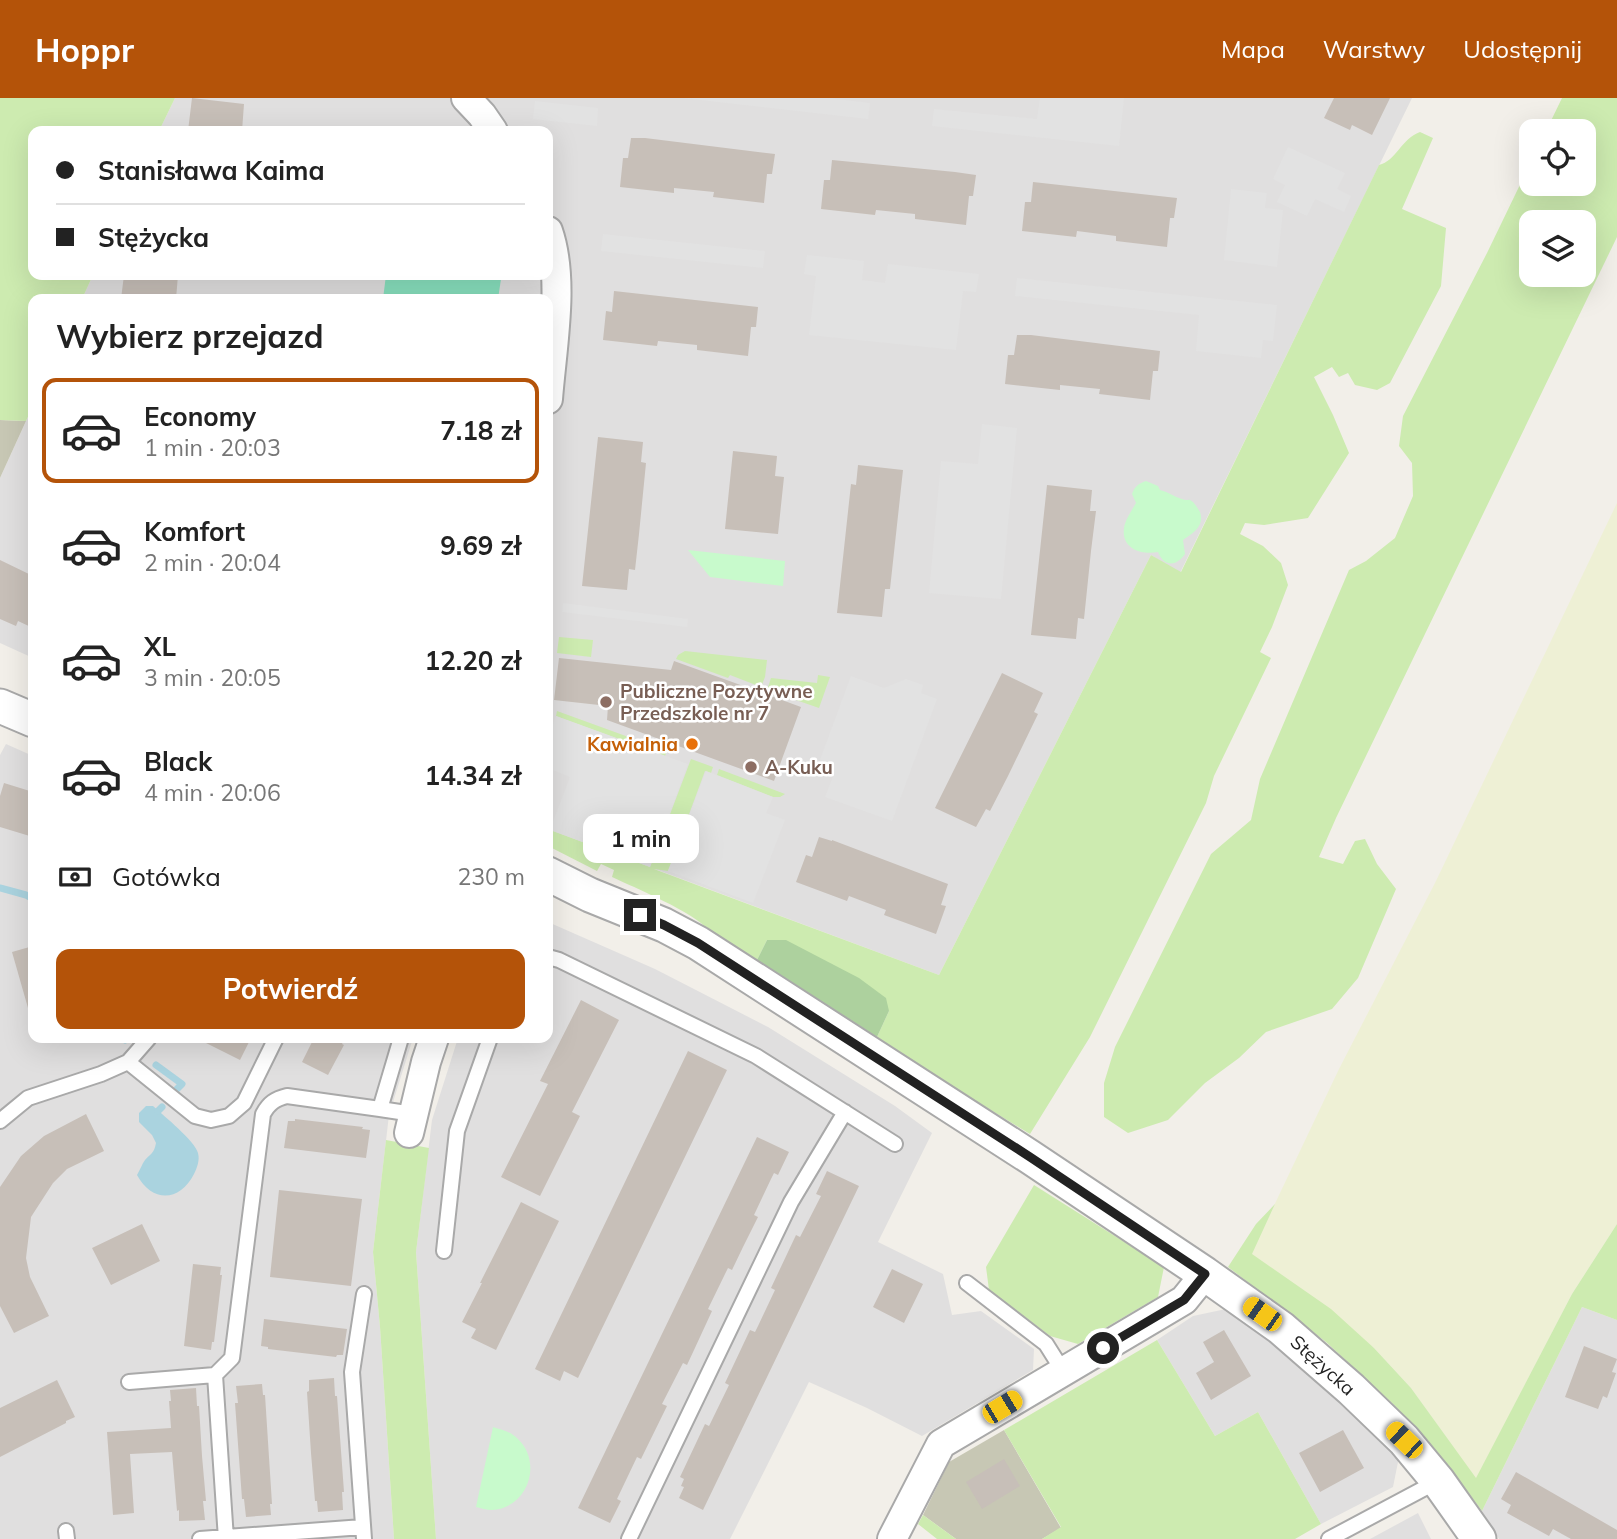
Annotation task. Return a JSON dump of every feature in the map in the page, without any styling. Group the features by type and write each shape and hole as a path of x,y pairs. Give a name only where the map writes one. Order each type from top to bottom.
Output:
{"street":[{"path":"467,98 490,126"},
{"path":"553,258 556,274 553,339"},
{"path":"0,706 28,718"},
{"name":"Stężycka","path":"553,876 590,895 664,925 698,943 1030,1157 1281,1328 1404,1440 1438,1481 1479,1539"},
{"path":"411,1124 433,1043"},
{"path":"892,1539 941,1444 1184,1300 1205,1274"}],"lane":[{"path":"553,958 756,1056 895,1144"},
{"path":"0,1121 28,1098 101,1074 128,1062 145,1043"},
{"path":"128,1062 195,1116 211,1120 229,1115 244,1103 274,1043"},
{"path":"380,1109 400,1043"},
{"path":"444,1251 457,1131 488,1043"},
{"path":"129,1382 215,1375 232,1358 263,1114 268,1105 276,1098 287,1096 380,1109 411,1124"},
{"path":"629,1539 791,1202 845,1112"},
{"path":"967,1283 1046,1344 1063,1371"},
{"path":"200,1539 363,1533 352,1372 364,1294"},
{"path":"215,1375 225,1538"},
{"path":"1329,1539 1438,1481"}],"shaded area":[{"path":"175,98 1412,98 1180,573 1151,555 939,975 553,831 553,294 84,294 91,280 553,280 553,126 161,126"},
{"path":"683,98 828,98 870,103 868,119"},
{"path":"1040,98 1124,98 1119,146 932,126 934,109 1037,119"},
{"path":"535,101 598,108 597,126 533,119"},
{"path":"1288,147 1345,173 1337,189 1351,196 1344,212 1315,199 1307,216 1277,202 1285,185 1273,179"},
{"path":"1231,189 1267,193 1265,208 1283,210 1277,267 1224,260"},
{"path":"603,234 765,251 763,268 601,251"},
{"path":"807,255 864,261 862,280 885,283 888,264 979,274 976,292 963,291 956,350 809,335 816,276 804,274"},
{"path":"1017,278 1277,305 1273,341 1263,340 1261,358 1196,351 1199,315 1015,296"},
{"path":"28,417 28,656 0,643 0,478"},
{"path":"0,420 26,421 0,478"},
{"path":"982,424 1017,428 1001,599 929,593 941,461 978,464"},
{"path":"1617,503 1617,1224 1572,1294 1476,1479 1411,1388 1374,1348 1251,1254 1339,1069 1435,883"},
{"path":"563,603 688,619 687,627 562,612"},
{"path":"851,676 884,688 906,679 923,685 921,693 937,699 892,821 825,797 834,774 817,768"},
{"path":"556,716 688,764 650,867 553,831 553,822 570,777 553,770 553,725"},
{"path":"6,744 28,754 28,1043 411,1043 389,1115 373,1252 394,1539 0,1539 0,755"},
{"path":"706,771 773,797 766,813 785,820 753,903 668,871"},
{"path":"553,924 655,969 768,1027 895,1106 932,1133 878,1242 943,1274 952,1315 981,1311 1034,1349 1033,1370 922,1436 809,1382 730,1539 436,1539 416,1252 432,1120 456,1043 553,1043"},
{"path":"1582,1307 1617,1320 1617,1539 1499,1539 1482,1511"},
{"path":"1226,1309 1316,1373 1399,1457 1393,1487 1321,1524 1258,1412 1215,1436 1157,1340 1193,1316"},
{"path":"1004,1430 1061,1528 1042,1539 956,1539 923,1515 949,1462"},
{"path":"1418,1513 1431,1539 1370,1539"}],"green space":[{"path":"0,98 175,98 161,126 28,126 28,280 91,280 84,294 28,294 28,417 26,421 0,420"},
{"path":"1562,98 1617,98 1617,237 1596,280 1596,210 1519,210 1519,287 1593,287 1319,857 1343,864 1355,841 1365,839 1377,864 1396,889 1358,978 1332,1009 1266,1032 1239,1058 1205,1083 1168,1120 1128,1133 1104,1117 1104,1083 1115,1047 1211,854 1251,820 1260,779 1349,570 1366,561 1395,538 1413,496 1412,463 1399,446 1403,416 1519,187 1519,196 1596,196 1596,119 1552,119"},
{"path":"1420,132 1433,138 1402,209 1446,228 1441,286 1390,383 1377,390 1355,385 1348,373 1339,377 1332,367 1314,377 1349,453 1308,518 1264,525 1245,523 1240,534 1263,546 1281,563 1288,585 1260,652 1271,658 1214,776 1206,803 1090,1037 1030,1134 877,1037 889,1011 767,940 757,960 678,908 612,877 614,870 601,864 597,871 553,849 553,831 650,867 691,759 713,767 711,773 705,771 668,871 654,869 939,975 1151,555 1181,572 1379,165 1390,159 1413,135"},
{"path":"385,280 501,280 499,294 384,294"},
{"path":"1146,481 1158,486 1160,490 1191,501 1200,512 1199,525 1183,540 1185,554 1174,563 1167,563 1158,552 1134,549 1126,541 1125,525 1136,503 1132,494 1137,486"},
{"path":"688,550 785,561 783,586 710,577"},
{"path":"559,637 593,640 591,657 557,653"},
{"path":"685,651 767,660 765,677 761,687 730,675 728,678 676,659"},
{"path":"818,675 830,677 819,708 767,690 771,678 817,683"},
{"path":"557,711 667,751 665,756 556,716"},
{"path":"719,769 785,794 773,797 717,775"},
{"path":"767,940 786,940 859,978 886,998 889,1011 877,1037 757,960"},
{"path":"386,1140 429,1148 416,1252 436,1539 394,1539 373,1252"},
{"path":"1034,1185 1164,1267 1158,1297 1078,1344 1050,1336 989,1290 986,1267"},
{"path":"1275,1204 1252,1254 1331,1309 1374,1348 1411,1388 1476,1478 1572,1294 1617,1224 1617,1320 1582,1307 1482,1511 1444,1460 1394,1405 1326,1342 1228,1267 1256,1224"},
{"path":"1157,1340 1215,1436 1258,1412 1321,1524 1295,1539 1042,1539 1061,1527 1004,1430"},
{"path":"493,1427 518,1439 526,1449 530,1471 523,1493 515,1501 492,1510 476,1507"},
{"path":"923,1515 956,1539 937,1539 918,1524"}],"water":[{"path":"146,1106 153,1106 171,1122 198,1153 194,1174 181,1190 174,1194 166,1196 150,1191 137,1175 156,1143 139,1122 139,1113"}],"building":[{"path":"192,98 244,104 242,126 189,126"},
{"path":"1334,98 1390,98 1372,135 1352,125 1350,130 1324,118"},
{"path":"631,138 775,154 772,174 767,174 764,203 713,197 714,192 674,188 674,193 620,187 623,158 628,158"},
{"path":"832,160 976,175 973,196 969,196 966,225 915,219 915,214 876,210 875,215 821,209 824,180 830,180"},
{"path":"1033,182 1177,198 1174,218 1170,218 1167,247 1116,241 1116,236 1077,231 1076,237 1022,231 1025,202 1031,202"},
{"path":"123,280 178,280 176,294 122,294"},
{"path":"614,291 758,307 756,327 751,327 748,356 697,350 697,345 658,341 657,346 603,340 606,311 612,312"},
{"path":"1017,335 1160,351 1158,371 1153,371 1150,400 1099,394 1100,389 1060,385 1060,390 1005,384 1008,355 1014,355"},
{"path":"598,437 643,442 641,462 646,463 639,534 635,570 629,569 627,590 582,586"},
{"path":"733,451 777,456 775,476 784,477 778,534 725,529"},
{"path":"858,465 903,470 890,589 885,589 882,617 837,613 851,484 856,485"},
{"path":"1047,485 1092,490 1090,511 1096,511 1084,619 1078,618 1076,639 1031,635"},
{"path":"0,560 28,574 28,626 18,621 16,626 0,619"},
{"path":"559,658 671,670 674,661 801,707 774,781 607,720 608,706 554,700"},
{"path":"1002,673 1043,693 1034,712 1038,714 1008,776 990,811 986,809 976,827 935,808"},
{"path":"4,783 28,790 28,835 0,827 0,796"},
{"path":"819,837 948,884 941,905 946,906 936,934 884,915 886,910 849,896 847,901 796,882 806,855 812,857"},
{"path":"28,947 28,1008 12,952"},
{"path":"581,1000 619,1020 572,1112 580,1116 540,1196 501,1177 548,1084 540,1081"},
{"path":"206,1043 248,1043 240,1060"},
{"path":"312,1043 344,1045 328,1075 302,1062"},
{"path":"688,1051 727,1070 578,1378 564,1371 560,1381 535,1369"},
{"path":"86,1114 104,1151 67,1169 53,1183 31,1217 26,1258 30,1277 49,1316 14,1333 0,1306 0,1187 21,1156 44,1136"},
{"path":"295,1119 370,1130 366,1158 284,1148 288,1121"},
{"path":"757,1137 789,1152 778,1175 774,1173 754,1215 758,1217 732,1270 728,1268 708,1309 712,1311 687,1365 683,1363 662,1404 667,1406 641,1459 637,1457 617,1499 621,1501 610,1523 578,1508"},
{"path":"827,1171 859,1186 703,1510 679,1498 684,1487 681,1486 684,1479 680,1477 705,1424 709,1426 729,1385 725,1383 750,1330 755,1332 758,1326 775,1290 771,1288 796,1235 800,1237 821,1196 816,1194"},
{"path":"279,1190 362,1199 351,1286 270,1277"},
{"path":"521,1202 559,1221 496,1350 471,1338 476,1329 462,1322"},
{"path":"142,1224 160,1261 111,1285 92,1248"},
{"path":"193,1264 221,1267 211,1350 184,1346"},
{"path":"892,1269 923,1284 904,1323 873,1307"},
{"path":"264,1319 347,1329 343,1355 336,1357 261,1346"},
{"path":"1224,1330 1251,1376 1211,1400 1196,1373 1214,1362 1203,1342"},
{"path":"1584,1346 1617,1359 1612,1372 1616,1373 1607,1398 1603,1396 1598,1409 1565,1397"},
{"path":"334,1378 344,1492 343,1510 318,1512 307,1392 309,1380"},
{"path":"57,1380 75,1417 0,1457 0,1408"},
{"path":"262,1384 265,1395 271,1515 246,1517 242,1499 236,1386"},
{"path":"196,1388 206,1501 203,1501 205,1520 179,1521 172,1452 130,1454 134,1513 113,1515 107,1432 171,1428 170,1390"},
{"path":"1343,1430 1364,1468 1320,1492 1299,1453"},
{"path":"1004,1459 1020,1486 982,1509 966,1482"},
{"path":"1516,1472 1617,1530 1617,1539 1571,1539 1553,1529 1549,1536 1507,1513 1511,1505 1501,1499"}],"waterway":[{"path":"0,888 28,896"},
{"path":"156,1065 182,1084 177,1089"},
{"path":"158,1111 162,1107"}],"place":[{"name":"Publiczne Pozytywne Przedszkole nr 7","path":"606,702"},
{"name":"Kawialnia","path":"692,744"},
{"name":"A-Kuku","path":"751,767"}],"route":[{"path":"640,915 698,943 1030,1157 1205,1274 1184,1300 1103,1348"}]}
